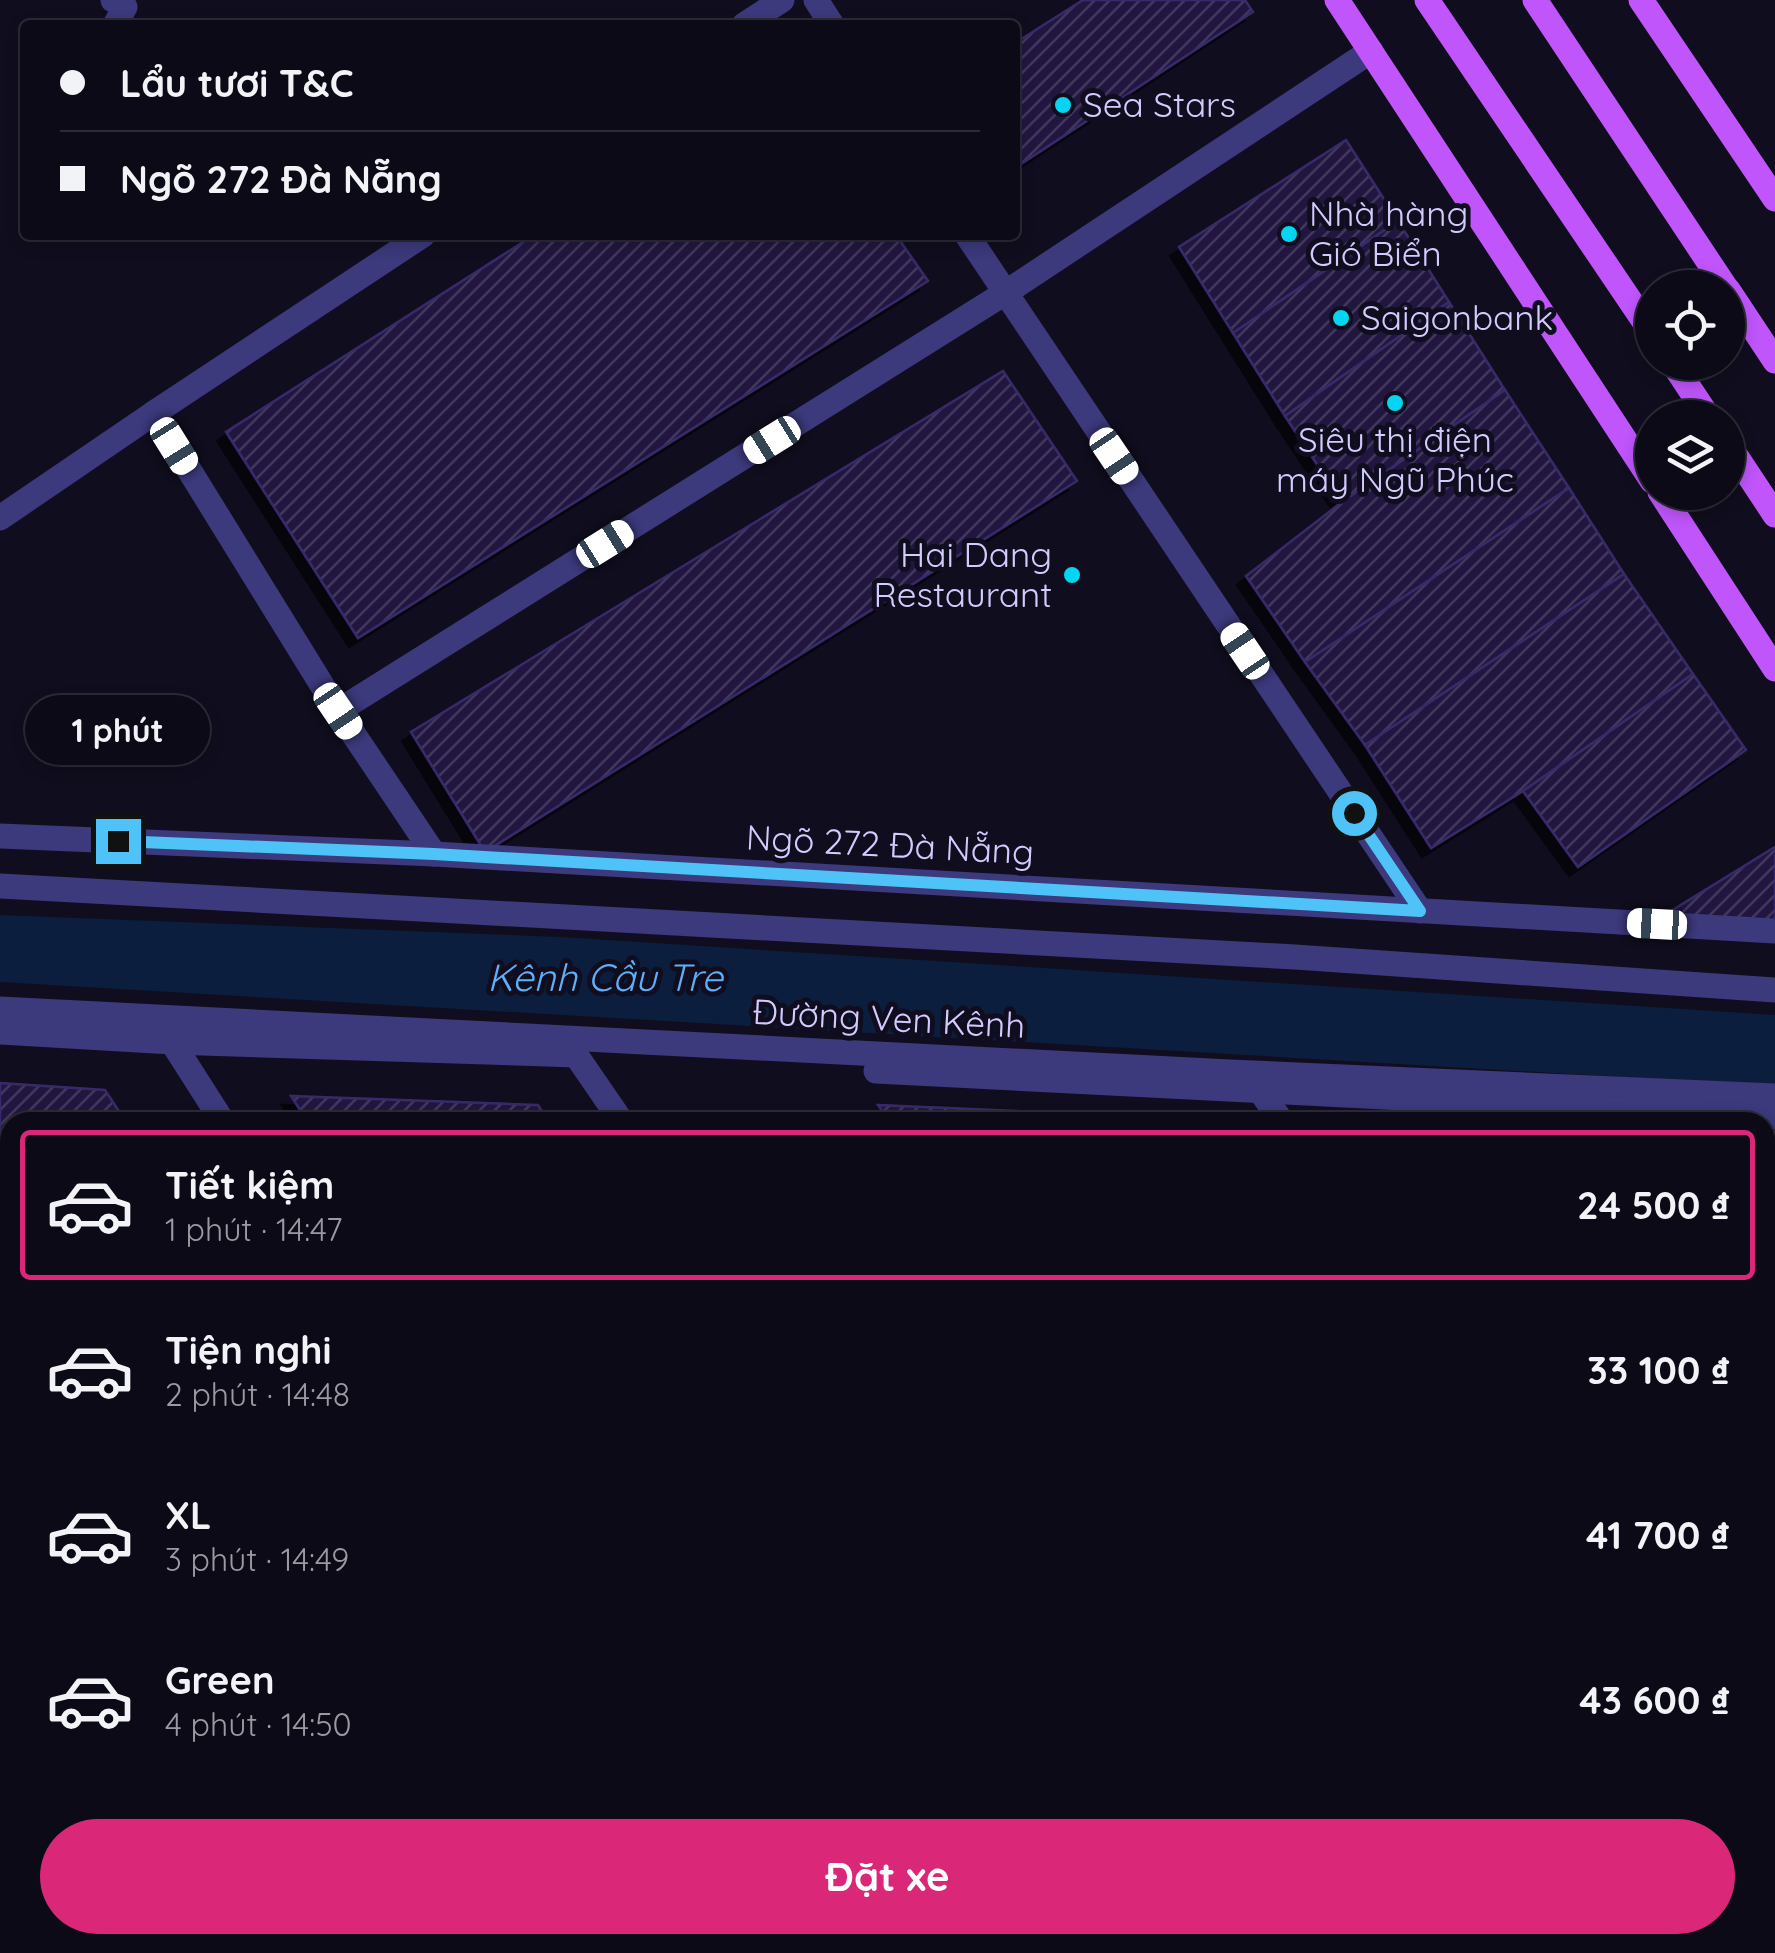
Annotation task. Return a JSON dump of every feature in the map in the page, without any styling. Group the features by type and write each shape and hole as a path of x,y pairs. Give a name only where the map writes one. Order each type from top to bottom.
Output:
{"main road":[{"path":"1337,0 1635,455"},
{"path":"1427,0 1635,309"},
{"path":"1535,0 1714,270"},
{"path":"1641,0 1775,199"},
{"path":"1745,316 1775,362"},
{"path":"1745,470 1775,515"},
{"path":"1672,510 1775,668"}],"street":[{"path":"114,0 124,7 117,20"},
{"path":"752,20 782,0"},
{"path":"338,711 1004,293 1372,52"},
{"path":"0,518 415,240"},
{"path":"970,240 1420,911"},
{"path":"154,413 338,711 434,854"},
{"name":"Ngõ 272 Đà Nẵng","path":"0,836 434,854 1775,931"},
{"path":"0,886 1121,946 1775,990"},
{"name":"Đường Ven Kênh","path":"0,1010 1775,1096"},
{"name":"Đường Ven Kênh","path":"0,1032 172,1042 576,1054 1672,1112"},
{"path":"172,1042 217,1112"},
{"path":"576,1054 615,1112"},
{"path":"1261,1092 1275,1112"}],"water":[{"name":"Kênh Cầu Tre","path":"0,915 561,937 1775,1015 1775,1086 0,982"}],"building":[{"name":"Sea Stars","path":"1083,0 1245,0 1253,12 1020,165 1020,40"},
{"name":"Nhà hàng Gió Biển","path":"1346,140 1398,221 1233,333 1179,247"},
{"name":"Saigonbank","path":"1398,221 1449,302 1285,416 1233,333"},
{"path":"526,240 899,240 928,281 358,638 226,432"},
{"name":"Siêu thị điện máy Ngũ Phúc","path":"1449,302 1505,390 1342,502 1285,416"},
{"path":"1003,371 1077,481 485,852 411,732"},
{"path":"1505,390 1569,488 1305,662 1246,576 1342,502"},
{"path":"1569,488 1624,574 1365,745 1305,662"},
{"path":"1624,574 1693,674 1523,791 1431,848 1365,745"},
{"path":"1693,674 1746,750 1578,867 1523,791"},
{"path":"1775,847 1775,928 1650,924"},
{"path":"0,1083 105,1090 119,1112 0,1112"},
{"path":"291,1096 538,1105 543,1112 301,1112"},
{"path":"878,1105 1042,1112 883,1112"}],"place":[{"name":"Sea Stars","path":"1063,105"},
{"name":"Nhà hàng Gió Biển","path":"1289,234"},
{"name":"Saigonbank","path":"1341,318"},
{"name":"Siêu thị điện máy Ngũ Phúc","path":"1395,403"},
{"name":"Hai Dang Restaurant","path":"1072,575"}],"route":[{"path":"118,841 434,854 1420,911 1354,813"}]}
